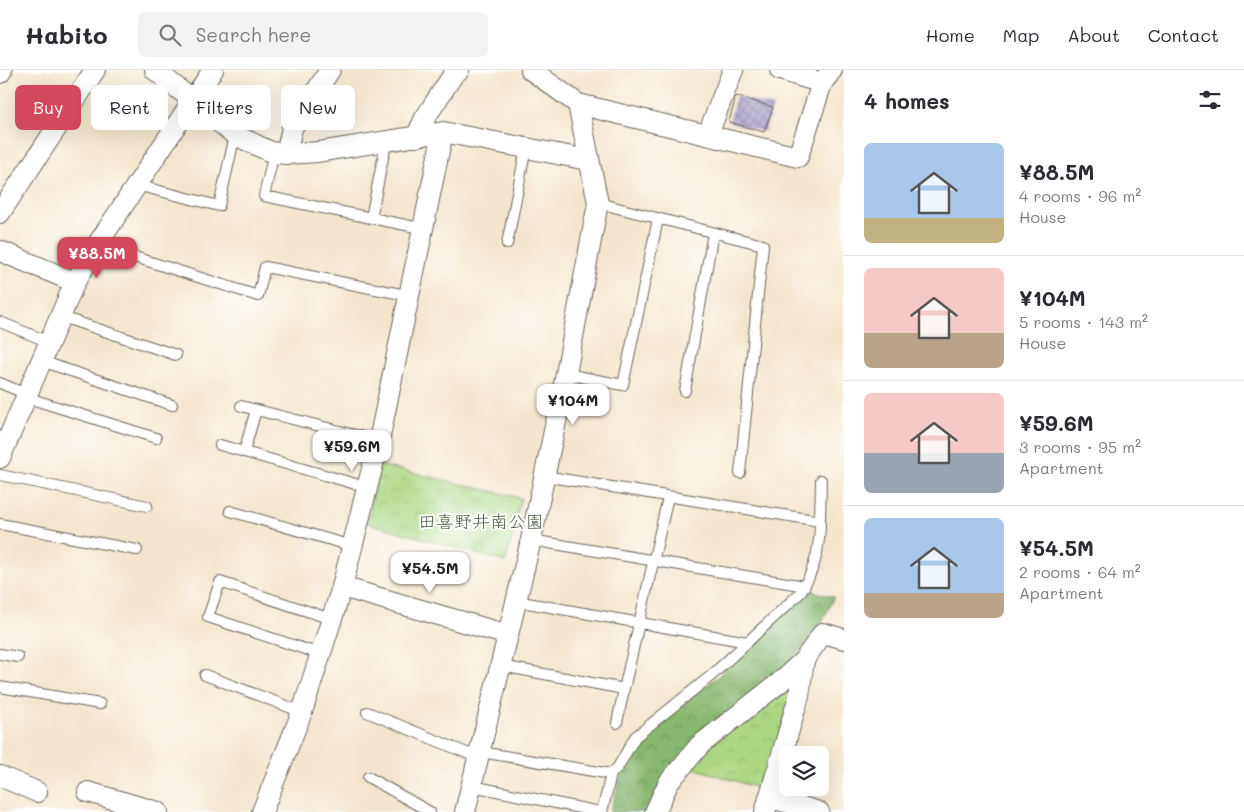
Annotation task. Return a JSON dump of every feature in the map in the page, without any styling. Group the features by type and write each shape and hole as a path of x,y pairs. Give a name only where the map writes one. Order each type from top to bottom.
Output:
{"street":[{"path":"0,213 94,70"},
{"path":"156,70 178,88"},
{"path":"203,85 213,70"},
{"path":"280,153 292,128 330,70"},
{"path":"416,137 424,118 455,72 459,70"},
{"path":"531,70 578,104 798,157 827,76 780,70"},
{"path":"708,134 732,70"},
{"path":"465,812 531,540 566,374 598,203 578,104"},
{"path":"2,447 75,282 96,246 178,122"},
{"path":"229,130 235,135 280,153 386,143 443,132 588,160"},
{"path":"262,812 302,712 342,587 378,442 425,229 443,132"},
{"path":"0,251 75,282"},
{"path":"342,587 508,635"},
{"path":"655,812 670,782 700,745 779,683 804,660 823,633 844,639"},
{"path":"804,660 799,696 767,804 820,812"},
{"path":"0,776 37,792"},
{"path":"88,792 158,812"}],"lane":[{"path":"136,185 219,206 235,135"},
{"path":"371,218 386,143"},
{"path":"506,244 526,148"},
{"path":"280,153 264,196 425,229"},
{"path":"598,203 763,244 740,473"},
{"path":"566,374 623,386 658,219"},
{"path":"685,391 714,233"},
{"path":"96,246 258,296 265,267 410,296"},
{"path":"59,316 176,355"},
{"path":"0,322 49,342"},
{"path":"41,361 172,405"},
{"path":"0,383 25,396 156,438"},
{"path":"241,406 378,442"},
{"path":"244,452 256,410"},
{"path":"220,445 366,486"},
{"path":"0,474 147,506"},
{"path":"544,476 820,521"},
{"path":"472,786 601,812 611,774 618,768 635,737 712,675 805,586 820,548 821,480"},
{"path":"617,723 668,497"},
{"path":"230,511 352,546"},
{"path":"0,524 137,550"},
{"path":"531,540 654,559 805,586"},
{"path":"320,654 208,617 220,582 331,619"},
{"path":"516,601 748,642"},
{"path":"0,654 18,657"},
{"path":"501,666 624,689"},
{"path":"204,675 302,712"},
{"path":"0,687 100,704"},
{"path":"367,712 480,755 611,774"},
{"path":"368,777 430,812"}],"green space":[{"name":"田喜野井南公園","path":"380,465 521,498 506,562 367,523"},
{"path":"809,590 834,597 821,624 800,651 647,812 610,812 619,782 637,741 716,678"},
{"path":"785,690 791,694 764,790 690,767 705,749"}],"building":[{"path":"736,96 773,107 764,132 729,122"}]}
